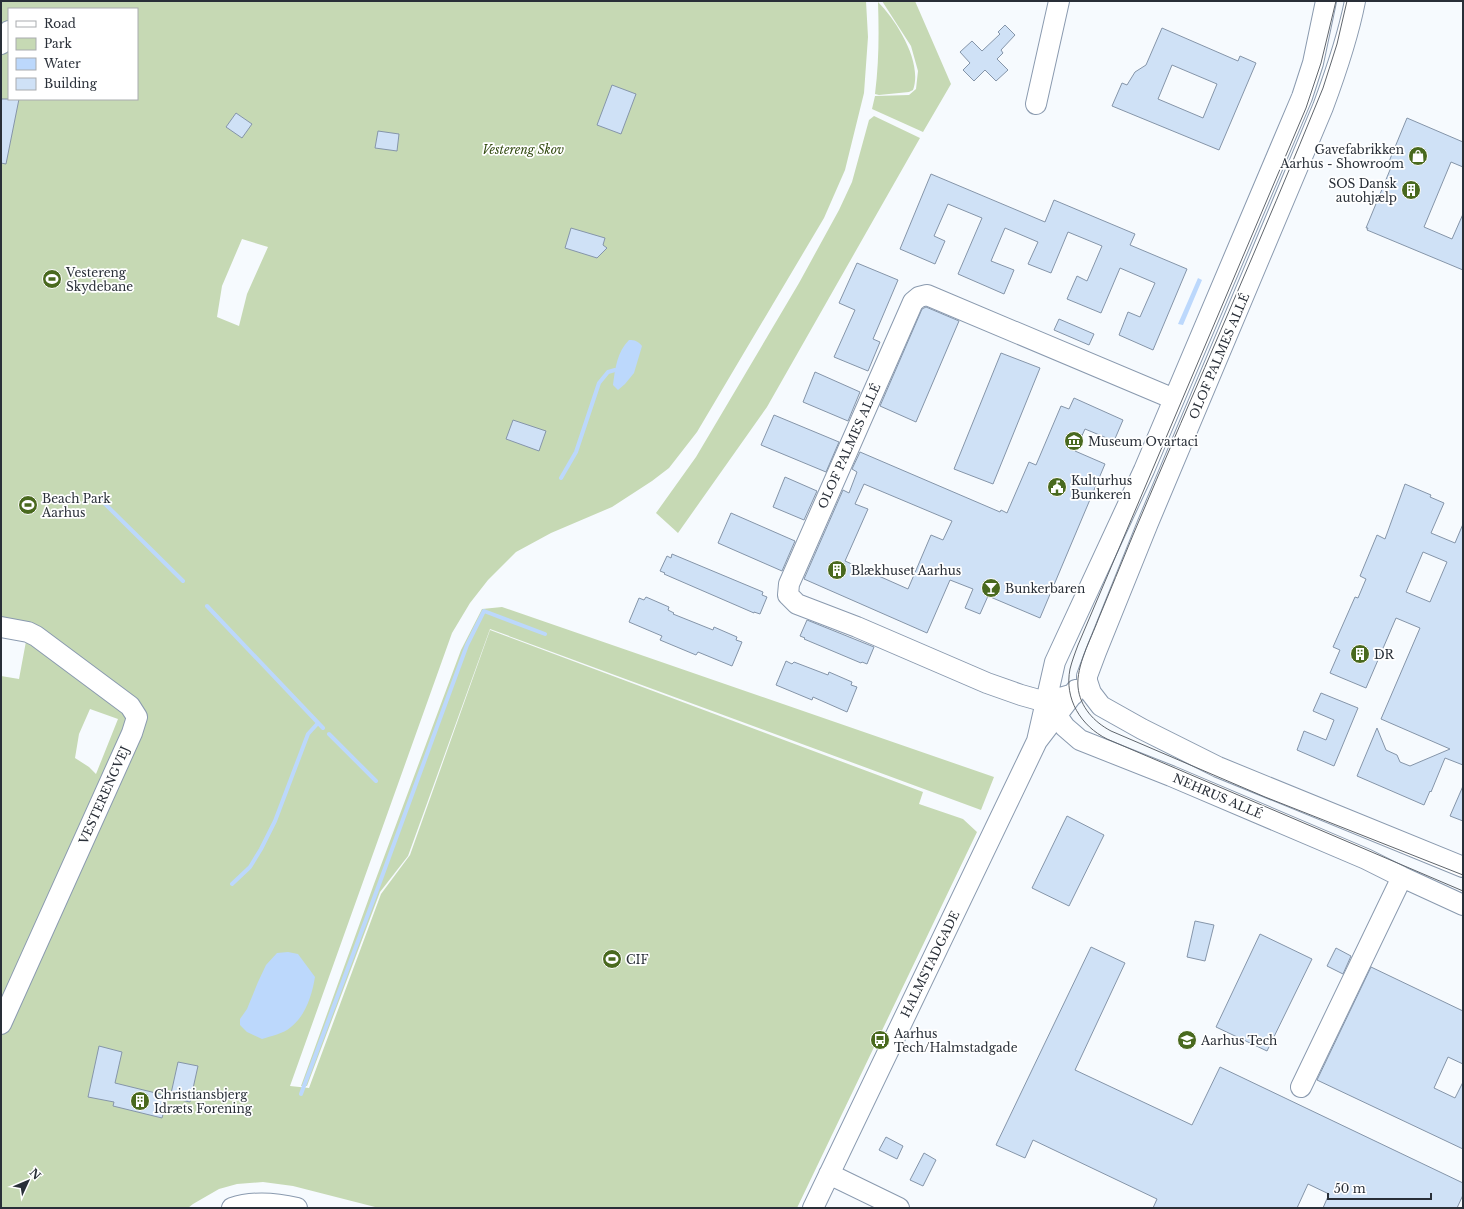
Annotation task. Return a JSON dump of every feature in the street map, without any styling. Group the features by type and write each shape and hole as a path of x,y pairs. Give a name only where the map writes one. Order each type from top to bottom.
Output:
{"street":[{"path":"1036,104 1059,1"},
{"name":"OLOF PALMES ALLÉ","path":"1174,399 927,295 919,297 913,302 789,584 788,595 797,604 857,627 987,683 1021,695 1052,709 1055,662 1144,470 1302,97 1312,63 1326,1"},
{"name":"OLOF PALMES ALLÉ","path":"1087,676 1148,523 1323,106 1337,70 1351,23 1355,1"},
{"path":"1,44 8,33"},
{"name":"VESTERENGVEJ","path":"1,627 28,632 36,636 130,706 137,717 132,732 1,1024"},
{"path":"1087,676 1091,693 1101,706 1142,729 1218,767 1463,867"},
{"name":"HALMSTADGADE","path":"813,1208 1052,709 1073,695 1087,676"},
{"name":"NEHRUS ALLÉ","path":"1052,709 1069,732 1080,740 1178,779 1366,859 1463,905"},
{"path":"1301,1087 1402,877"},
{"path":"829,1174 899,1208"},
{"path":"232,1208 270,1203 297,1208"}],"green space":[{"name":"Vestereng Skov","path":"1,1 866,1 868,37 864,93 845,170 824,218 697,432 669,468 652,481 612,507 551,533 516,552 488,580 470,603 452,633 290,1086 309,1088 381,894 410,855 490,630 923,792 919,804 963,819 977,832 797,1208 379,1208 293,1186 263,1182 237,1184 219,1189 188,1208 1,1208 1,676 19,679 27,636 1,631","holes":["242,239 268,247 247,294 239,326 217,317 222,286","90,709 118,719 96,774 89,767 75,758 79,734"]},
{"path":"882,1 915,1 951,84 923,132 872,109 875,96 909,95 916,89 918,71 911,46"},
{"path":"878,2 900,31 911,55 915,79 913,90 909,92 879,95 875,94 879,25"},
{"path":"874,116 920,138 767,407 678,533 656,513 696,457 799,283 839,210 852,182 869,120"},
{"path":"502,607 994,777 981,810 490,629 408,856 380,892 307,1086 301,1086 461,650 482,609"}],"water":[{"path":"1198,278 1202,280 1183,325 1178,324"},
{"path":"629,340 636,341 642,346 634,373 618,390 613,385 616,367 619,355"},
{"path":"288,952 298,954 315,977 312,991 308,1004 301,1017 291,1027 262,1039 247,1032 240,1025 240,1019 247,1009 266,965 277,953"}],"building":[{"path":"1005,25 1015,35 1001,50 1003,53 997,59 1008,70 996,81 985,70 974,81 963,70 970,63 960,52 972,41 982,51 1000,34 998,32"},
{"path":"1162,28 1238,61 1240,56 1256,63 1219,150 1112,106 1122,83 1127,85 1135,72 1146,65","holes":["1172,65 1217,84 1203,118 1158,99"]},
{"path":"612,85 636,94 621,134 597,125"},
{"path":"1,99 19,100 6,164 1,163"},
{"path":"236,113 252,124 242,138 226,127"},
{"name":"SOS Dansk autohjælp","path":"1407,118 1463,142 1463,167 1451,162 1424,227 1452,239 1463,214 1463,270 1367,230 1368,228 1366,228 1392,165 1388,164"},
{"path":"378,131 399,134 397,151 375,148"},
{"path":"931,174 1045,222 1054,200 1135,234 1130,245 1187,269 1153,350 1119,335 1128,312 1140,317 1155,283 1120,268 1101,313 1067,299 1077,276 1087,281 1102,246 1068,232 1051,273 1028,264 1038,242 1005,228 991,261 1014,270 1004,294 958,274 982,218 948,204 934,236 945,241 935,264 900,249"},
{"path":"571,228 605,238 603,245 607,248 597,258 565,248"},
{"path":"857,263 898,280 873,339 880,342 868,371 834,357 855,310 839,303"},
{"path":"926,307 959,321 916,422 880,406 922,309"},
{"path":"1059,319 1094,334 1089,345 1054,330"},
{"path":"1001,353 1040,368 993,484 954,469"},
{"path":"815,372 860,392 848,421 803,402"},
{"path":"1074,398 1123,420 1114,441 1085,429 1075,451 1105,464 1040,618 988,596 980,614 965,608 973,589 950,580 927,633 804,579 843,490 849,493 857,472 852,469 860,452 1000,512 1001,510 1007,513 1029,462 1036,465 1061,406 1069,409","holes":["864,484 952,521 943,540 931,535 908,589 845,561 868,509 855,504"]},
{"path":"774,415 839,442 826,472 761,445"},
{"path":"513,420 546,431 539,451 506,439"},
{"path":"785,477 817,491 804,520 773,507"},
{"name":"DR","path":"1405,484 1431,495 1430,497 1444,503 1431,533 1455,543 1463,524 1463,765 1445,758 1424,805 1357,776 1377,728 1386,750 1397,755 1400,762 1410,766 1450,749 1381,719 1420,628 1396,618 1366,688 1330,673 1340,650 1333,647 1355,597 1358,598 1366,579 1360,576 1377,535 1385,539","holes":["1423,552 1447,562 1430,602 1406,592"]},
{"path":"731,513 795,541 782,571 718,543"},
{"path":"672,554 763,592 762,595 767,597 760,614 754,613 664,574 665,573 660,571 667,556 671,558"},
{"path":"646,597 669,607 668,610 674,613 673,614 713,630 714,627 737,637 736,640 742,642 732,666 698,652 696,655 660,640 662,636 629,622 639,598 644,600"},
{"path":"807,620 874,647 867,664 861,663 804,639 805,638 800,636"},
{"path":"786,661 792,664 794,662 828,675 829,672 852,682 851,685 857,687 847,712 813,697 812,700 776,685"},
{"path":"1321,693 1358,708 1334,766 1297,750 1304,731 1326,740 1334,720 1313,711"},
{"path":"1463,786 1463,821 1450,816"},
{"path":"1067,816 1104,835 1069,906 1032,888"},
{"path":"1195,921 1214,925 1205,961 1187,957"},
{"path":"1260,934 1312,959 1267,1051 1216,1027"},
{"name":"Aarhus Tech","path":"1091,947 1125,963 1075,1070 1192,1125 1220,1067 1463,1183 1463,1195 1457,1208 1323,1208 1329,1194 1308,1184 1297,1208 1153,1208 1157,1199 1033,1140 1025,1158 996,1145"},
{"path":"1336,948 1351,956 1343,974 1327,966"},
{"path":"1371,967 1463,1011 1463,1064 1448,1057 1434,1088 1455,1098 1463,1082 1463,1149 1317,1080"},
{"path":"99,1046 122,1052 115,1083 168,1096 162,1118 113,1106 114,1102 88,1097"},
{"path":"178,1062 198,1066 190,1102 170,1098"},
{"path":"886,1137 903,1146 897,1159 879,1150"},
{"path":"924,1153 936,1160 923,1186 910,1180"}],"waterway":[{"path":"561,478 576,452 599,383 608,372 615,370"},
{"path":"98,497 183,581"},
{"path":"207,606 323,728"},
{"path":"301,1094 467,645 484,611 545,634"},
{"path":"232,884 250,867 261,849 275,821 308,734 318,723"},
{"path":"329,734 376,781"}],"tram line":[{"path":"1336,1 1321,63 1306,108 1078,645 1070,669 1070,691 1072,701 1082,719 1089,727 1107,739 1463,891"},
{"path":"1347,1 1337,44 1323,88 1088,644 1079,670 1078,687 1079,694 1089,713 1099,723 1111,731 1265,797 1463,875"}],"place":[{"name":"Gavefabrikken Aarhus - Showroom","path":"1418,156"},
{"name":"SOS Dansk autohjælp","path":"1411,190"},
{"name":"Vestereng Skydebane","path":"52,279"},
{"name":"Museum Ovartaci","path":"1074,441"},
{"name":"Kulturhus Bunkeren","path":"1057,487"},
{"name":"Beach Park Aarhus","path":"28,505"},
{"name":"Blækhuset Aarhus","path":"837,570"},
{"name":"Bunkerbaren","path":"991,588"},
{"name":"DR","path":"1360,654"},
{"name":"CIF","path":"612,959"},
{"name":"Aarhus Tech/Halmstadgade","path":"880,1040"},
{"name":"Aarhus Tech","path":"1187,1040"},
{"name":"Christiansbjerg Idræts Forening","path":"140,1101"}]}
